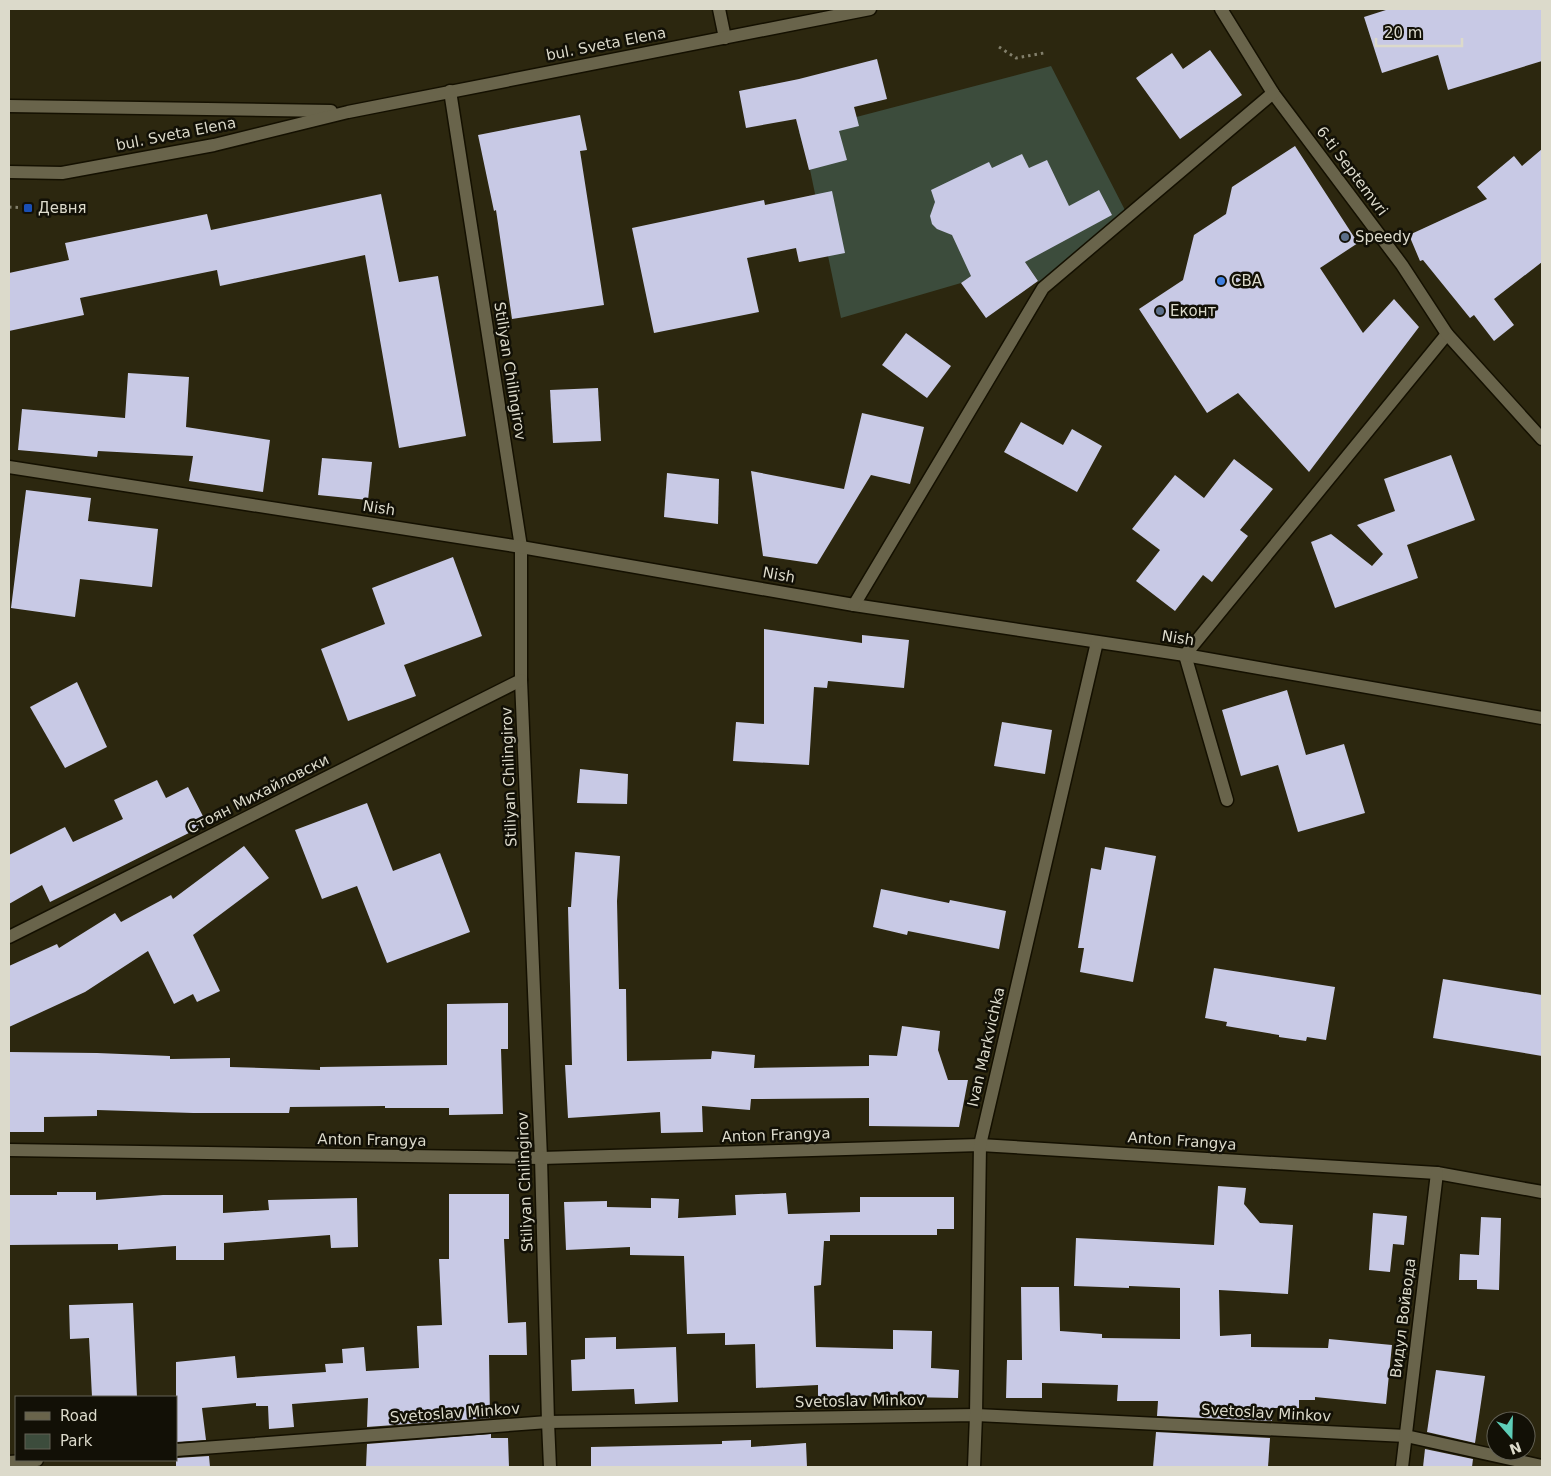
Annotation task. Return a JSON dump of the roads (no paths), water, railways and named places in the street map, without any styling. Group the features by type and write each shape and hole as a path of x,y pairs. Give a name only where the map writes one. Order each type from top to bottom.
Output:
{"street":[{"path":"719,9 725,38"},
{"name":"bul. Sveta Elena","path":"9,172 62,173 214,144 348,112 450,91 870,9"},
{"name":"6-ti Septemvri","path":"1221,9 1273,93 1402,265 1447,334 1542,439"},
{"name":"Stiliyan Chilingirov","path":"450,91 520,547 521,680 541,1158 550,1467"},
{"path":"854,605 1043,288 1273,93"},
{"name":"bul. Sveta Elena","path":"9,106 348,112"},
{"path":"1227,800 1186,656 1447,334"},
{"name":"Nish","path":"9,467 520,547 854,605 1186,656 1542,718"},
{"name":"Ivan Markvichka","path":"974,1467 980,1145 1097,642"},
{"name":"Стоян Михайловски","path":"9,937 521,680"},
{"name":"Anton Frangya","path":"9,1150 541,1158 980,1145 1437,1173 1542,1192"},
{"name":"Видул Войвода","path":"1402,1467 1437,1173"},
{"name":"Svetoslav Minkov","path":"178,1450 548,1422 976,1415 1406,1436 1542,1466"},
{"path":"9,1462 23,1461"}],"place":[{"name":"Девня","path":"28,208"},
{"name":"Speedy","path":"1345,237"},
{"name":"CBA","path":"1221,281"},
{"name":"Еконт","path":"1160,311"}]}
